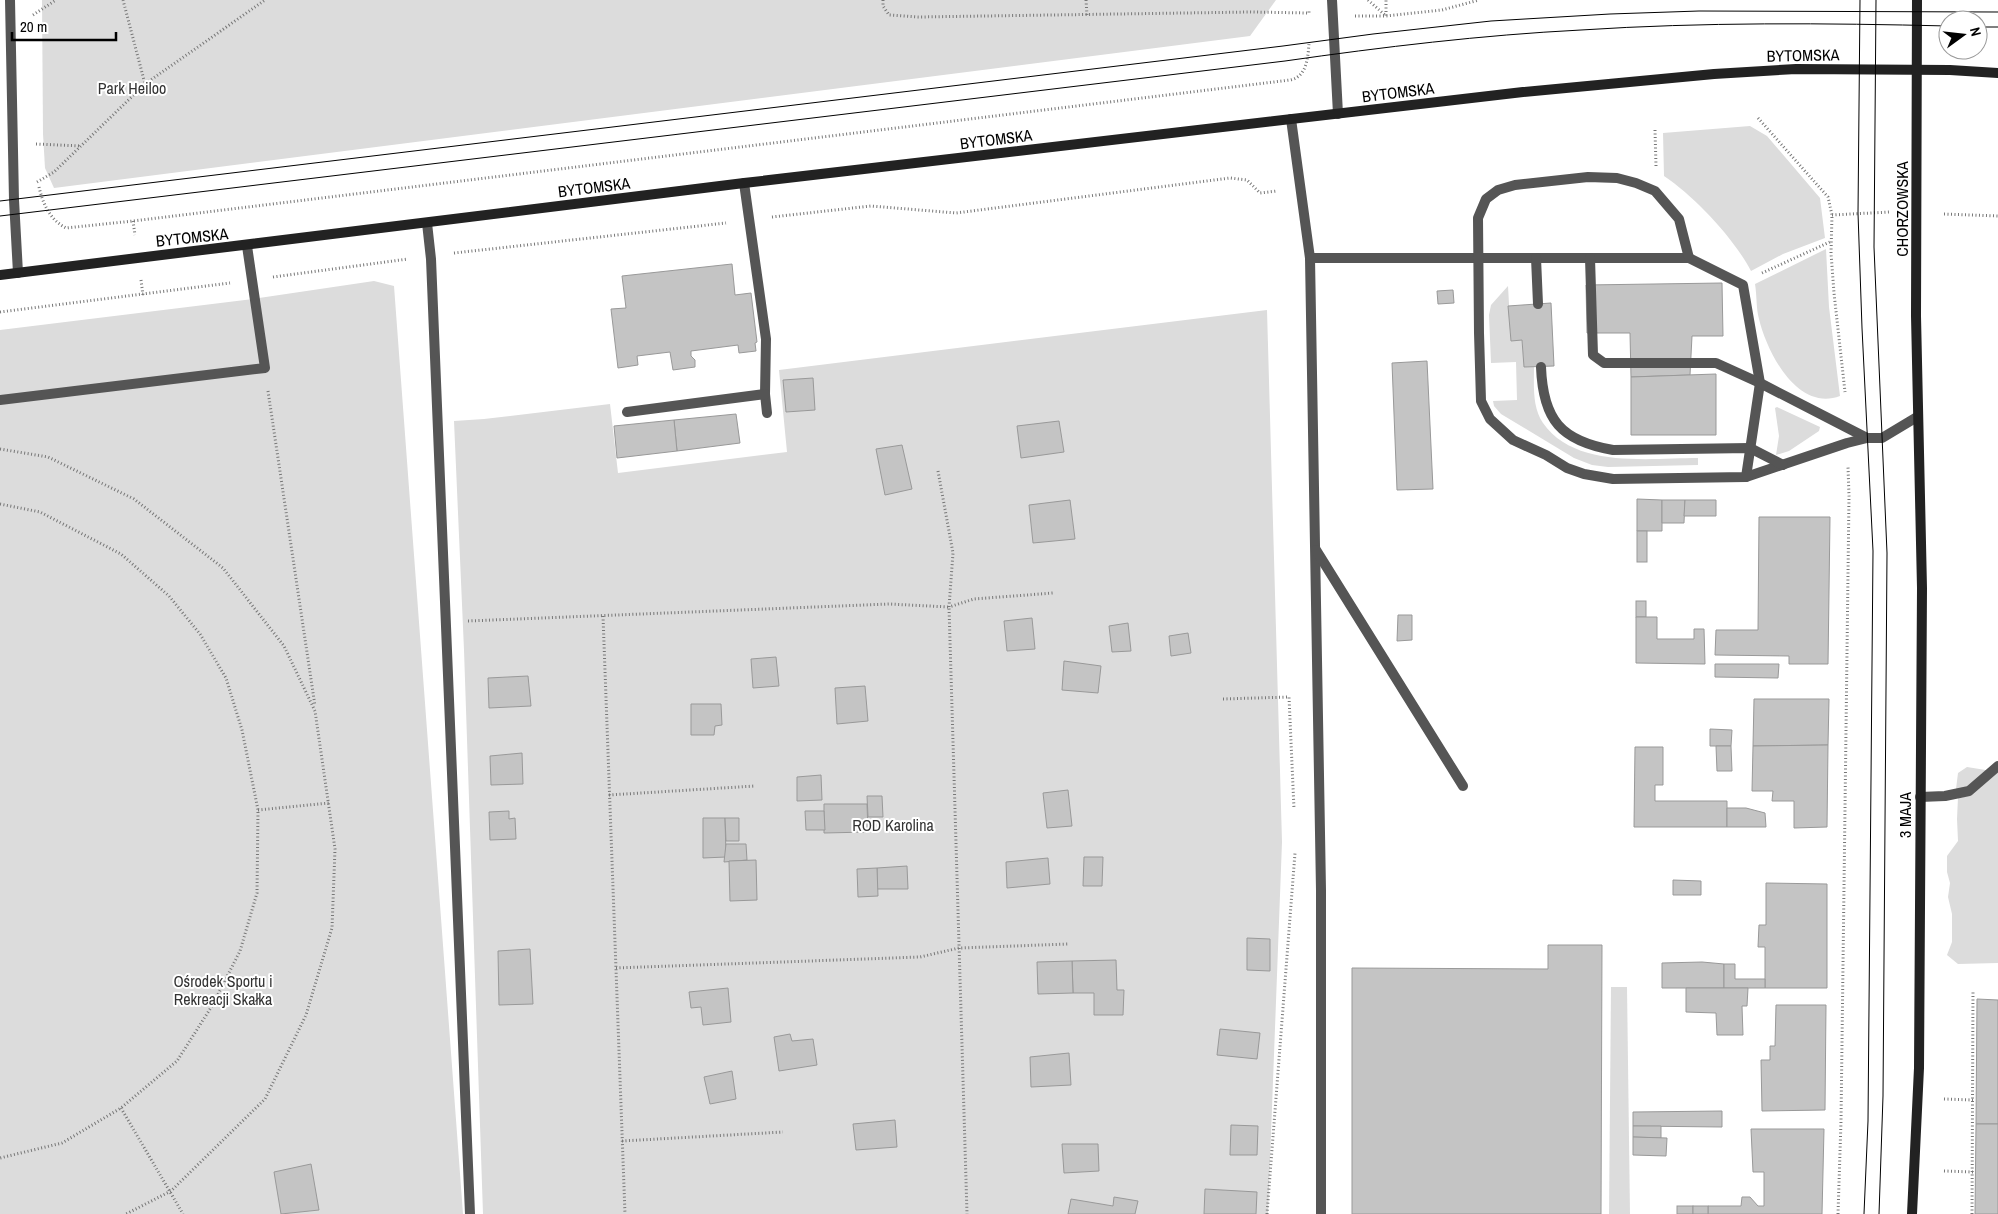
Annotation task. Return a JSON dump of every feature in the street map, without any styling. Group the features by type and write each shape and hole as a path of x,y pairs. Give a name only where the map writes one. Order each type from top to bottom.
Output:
{"main road":[{"name":"CHORZOWSKA","path":"1917,0 1917,417"},
{"name":"BYTOMSKA","path":"0,276 744,183 1523,92 1714,74 1796,69 1998,73"},
{"name":"3 MAJA","path":"1912,1214 1919,1068 1922,588 1917,417"}],"street":[{"path":"10,0 14,200 18,273"},
{"path":"1332,0 1338,114"},
{"path":"1291,119 1310,258 1321,890 1321,1214"},
{"path":"1689,258 1679,219 1655,191 1636,183 1617,178 1588,177 1515,185 1498,190 1486,199 1478,218 1478,258 1481,401 1490,419 1513,440 1546,455 1567,468 1584,474 1613,479 1746,477 1867,438 1882,438 1917,417"},
{"path":"744,183 751,220 766,339 765,394 767,413"},
{"path":"427,222 430,256 470,1214"},
{"path":"0,400 265,368 250,280 247,246"},
{"path":"1310,258 1689,258 1743,285 1760,383 1746,477"},
{"path":"1536,258 1538,304"},
{"path":"1590,258 1593,355 1604,363 1716,363 1760,383 1867,438"},
{"path":"1541,366 1547,407 1559,427 1574,439 1592,447 1613,450 1750,448 1782,465"},
{"path":"627,412 765,394"},
{"path":"1316,549 1463,786"},
{"path":"1920,797 1945,796 1969,791 1998,766"}],"path":[{"path":"31,16 56,0"},
{"path":"123,0 145,84"},
{"path":"37,182 54,172 145,84 265,0"},
{"path":"884,0 883,6 888,15 895,16 1309,13 1309,7"},
{"path":"1086,0 1087,15"},
{"path":"1368,0 1386,16 1442,10 1479,0"},
{"path":"37,172 37,182 47,209 59,224 66,228 1290,80 1295,79 1302,72 1308,58 1309,43"},
{"path":"1758,118 1828,197 1832,215 1834,293 1846,392"},
{"path":"1655,130 1656,172"},
{"path":"36,153 36,144 81,146"},
{"path":"0,312 430,256 871,206 956,213 1230,178 1247,180 1260,193 1300,188"},
{"path":"1832,215 1890,212"},
{"path":"1944,214 1998,216"},
{"path":"1761,273 1832,241"},
{"path":"126,1214 171,1191 265,1099 306,1015 332,928 335,849 265,368"},
{"path":"0,449 48,457 134,499 223,568 284,646 315,711"},
{"path":"1838,1214 1850,496 1847,460"},
{"path":"938,471 953,553 949,607 967,1214"},
{"path":"0,504 40,512 121,554 175,604 200,634 226,678 242,730 258,810 257,893 240,951 212,1006 178,1061 121,1108 62,1143 0,1158"},
{"path":"445,622 889,604 949,607 974,599 1053,593"},
{"path":"603,616 625,1214"},
{"path":"1223,699 1289,697 1294,816"},
{"path":"609,795 755,786"},
{"path":"258,810 329,803"},
{"path":"1267,1214 1296,846"},
{"path":"616,968 920,957 959,948 1070,944"},
{"path":"1972,1214 1973,990"},
{"path":"1944,1100 1973,1100"},
{"path":"121,1108 183,1214"},
{"path":"622,1141 783,1132"},
{"path":"1944,1171 1972,1172"}],"green space":[{"name":"Park Heiloo","path":"42,0 1276,0 1250,36 54,188 45,168"},
{"path":"1750,126 1767,136 1820,198 1825,238 1783,254 1751,271 1724,232 1700,206 1664,176 1663,133"},
{"path":"1826,249 1829,307 1840,396 1825,399 1810,395 1798,387 1786,376 1777,362 1769,347 1759,319 1755,284"},
{"name":"Ośrodek Sportu i Rekreacji Skałka","path":"374,281 394,286 463,1214 0,1214 0,330 253,299"},
{"path":"1508,286 1511,340 1522,340 1524,367 1534,367 1534,396 1539,417 1557,438 1574,448 1593,454 1614,458 1636,459 1698,458 1698,465 1608,467 1592,465 1574,458 1501,414 1494,406 1493,401 1517,400 1516,362 1491,363 1489,315 1491,305"},
{"name":"ROD Karolina","path":"1267,310 1282,842 1268,1214 483,1214 464,650 454,421 610,404 618,473 787,452 779,370"},
{"path":"1777,407 1820,427 1819,431 1789,451 1776,455 1779,436 1775,408"},
{"path":"1967,767 1998,772 1998,963 1958,964 1947,955 1952,942 1952,914 1948,897 1950,883 1947,872 1947,856 1958,841 1958,797 1956,789 1958,773"},
{"path":"1611,987 1627,987 1630,1214 1609,1214"}],"building":[{"path":"732,264 735,295 751,293 757,342 755,343 756,351 739,353 738,345 691,351 691,356 695,360 695,367 673,370 670,352 637,356 638,365 618,368 611,309 626,308 622,276"},
{"path":"1722,283 1723,336 1692,336 1690,375 1631,377 1630,333 1587,333 1586,285"},
{"path":"1453,290 1454,303 1438,304 1437,291"},
{"path":"1551,303 1554,366 1524,367 1522,340 1511,341 1508,306"},
{"path":"1427,361 1433,489 1397,490 1392,363"},
{"path":"1716,374 1716,435 1631,435 1631,377"},
{"path":"813,378 815,410 786,412 783,380"},
{"path":"736,414 740,443 677,451 674,420"},
{"path":"674,420 677,451 617,458 614,426"},
{"path":"1059,421 1064,452 1021,458 1017,426"},
{"path":"902,445 912,489 885,495 876,449"},
{"path":"1637,499 1662,500 1662,531 1637,531"},
{"path":"1070,500 1075,539 1033,543 1029,505"},
{"path":"1662,500 1685,500 1684,523 1662,523"},
{"path":"1685,500 1716,500 1716,516 1684,516"},
{"path":"1759,517 1830,517 1828,664 1789,664 1789,656 1715,655 1716,630 1758,630"},
{"path":"1637,531 1647,531 1647,562 1637,562"},
{"path":"1636,601 1646,601 1646,617 1636,617"},
{"path":"1398,615 1412,615 1412,640 1397,641"},
{"path":"1636,617 1657,617 1657,639 1694,639 1694,629 1704,629 1705,664 1636,663"},
{"path":"1032,618 1035,649 1007,651 1004,621"},
{"path":"1128,623 1131,651 1112,652 1109,626"},
{"path":"1188,633 1191,653 1171,656 1169,636"},
{"path":"776,657 779,686 753,688 751,659"},
{"path":"1064,661 1101,666 1098,693 1062,690"},
{"path":"1715,664 1779,664 1778,678 1715,677"},
{"path":"528,676 531,706 489,708 488,678"},
{"path":"865,686 868,721 837,724 835,688"},
{"path":"1754,699 1829,699 1828,745 1753,746"},
{"path":"691,704 721,704 722,725 715,726 714,735 691,735"},
{"path":"1710,729 1732,730 1731,746 1710,746"},
{"path":"1828,745 1827,827 1794,828 1794,801 1772,801 1773,791 1752,791 1753,746"},
{"path":"1716,746 1731,746 1732,771 1717,771"},
{"path":"1635,747 1663,747 1663,785 1655,785 1655,801 1727,801 1727,827 1634,827"},
{"path":"522,753 523,784 491,785 490,756"},
{"path":"821,775 822,800 797,801 797,777"},
{"path":"1068,790 1072,826 1047,828 1043,793"},
{"path":"867,796 882,796 883,817 868,817"},
{"path":"824,804 867,804 868,832 824,833"},
{"path":"1727,808 1746,808 1765,813 1766,827 1727,827"},
{"path":"509,811 509,819 515,818 516,839 490,840 489,812"},
{"path":"805,811 824,811 825,830 806,830"},
{"path":"703,818 725,818 726,857 703,858"},
{"path":"725,818 739,818 739,841 726,841"},
{"path":"726,844 746,844 747,860 724,862"},
{"path":"1084,857 1103,857 1102,886 1083,886"},
{"path":"1048,858 1050,884 1007,888 1006,862"},
{"path":"756,860 757,900 730,901 729,861"},
{"path":"907,866 908,889 877,889 877,868"},
{"path":"877,868 878,896 858,897 857,869"},
{"path":"1673,880 1701,881 1701,895 1673,895"},
{"path":"1766,883 1827,884 1827,988 1765,988 1765,947 1758,947 1759,925 1766,925"},
{"path":"1247,938 1270,939 1270,971 1247,970"},
{"path":"1548,945 1602,945 1601,1214 1352,1214 1352,968 1548,969"},
{"path":"530,949 533,1004 499,1005 498,951"},
{"path":"1116,960 1117,990 1124,990 1123,1015 1094,1015 1094,993 1073,993 1072,961"},
{"path":"1072,961 1073,993 1038,994 1037,962"},
{"path":"1702,962 1724,964 1724,988 1662,988 1662,963"},
{"path":"1724,964 1735,964 1735,979 1765,979 1765,988 1724,988"},
{"path":"728,988 731,1022 703,1025 701,1007 691,1008 689,992"},
{"path":"1686,988 1748,988 1747,1006 1742,1006 1743,1035 1717,1035 1716,1013 1686,1012"},
{"path":"1977,999 1998,1000 1998,1124 1976,1124"},
{"path":"1776,1005 1826,1005 1825,1110 1762,1111 1761,1060 1770,1060 1770,1046 1775,1046"},
{"path":"1220,1029 1260,1033 1257,1059 1217,1055"},
{"path":"790,1034 792,1041 813,1039 817,1065 779,1071 774,1037"},
{"path":"1069,1053 1071,1085 1031,1087 1030,1057"},
{"path":"732,1071 736,1099 710,1104 704,1077"},
{"path":"1722,1111 1722,1127 1633,1126 1633,1112"},
{"path":"895,1120 897,1147 856,1150 853,1124"},
{"path":"1976,1124 1998,1124 1998,1214 1975,1214"},
{"path":"1231,1125 1258,1126 1257,1155 1230,1155"},
{"path":"1633,1126 1661,1126 1661,1138 1633,1137"},
{"path":"1751,1129 1824,1129 1822,1214 1708,1214 1708,1206 1741,1206 1742,1197 1750,1197 1758,1206 1764,1206 1764,1172 1753,1172"},
{"path":"1633,1137 1667,1138 1666,1156 1633,1155"},
{"path":"1062,1144 1098,1144 1099,1171 1064,1173"},
{"path":"311,1164 319,1210 281,1214 274,1172"},
{"path":"1205,1189 1257,1192 1256,1214 1204,1214"},
{"path":"1114,1197 1138,1201 1135,1214 1068,1214 1071,1199 1113,1206"},
{"path":"1677,1206 1693,1206 1693,1214 1677,1214"},
{"path":"1693,1206 1708,1206 1708,1214 1693,1214"}],"tram line":[{"path":"1860,0 1858,213 1873,551 1868,1121 1864,1214"},
{"path":"1876,0 1874,247 1887,553 1883,1096 1879,1214"},
{"path":"0,201 1491,21 1699,11 1998,12"},
{"path":"0,216 1470,38 1627,27 1719,24 1938,26"},
{"path":"1988,27 1998,27"}]}
